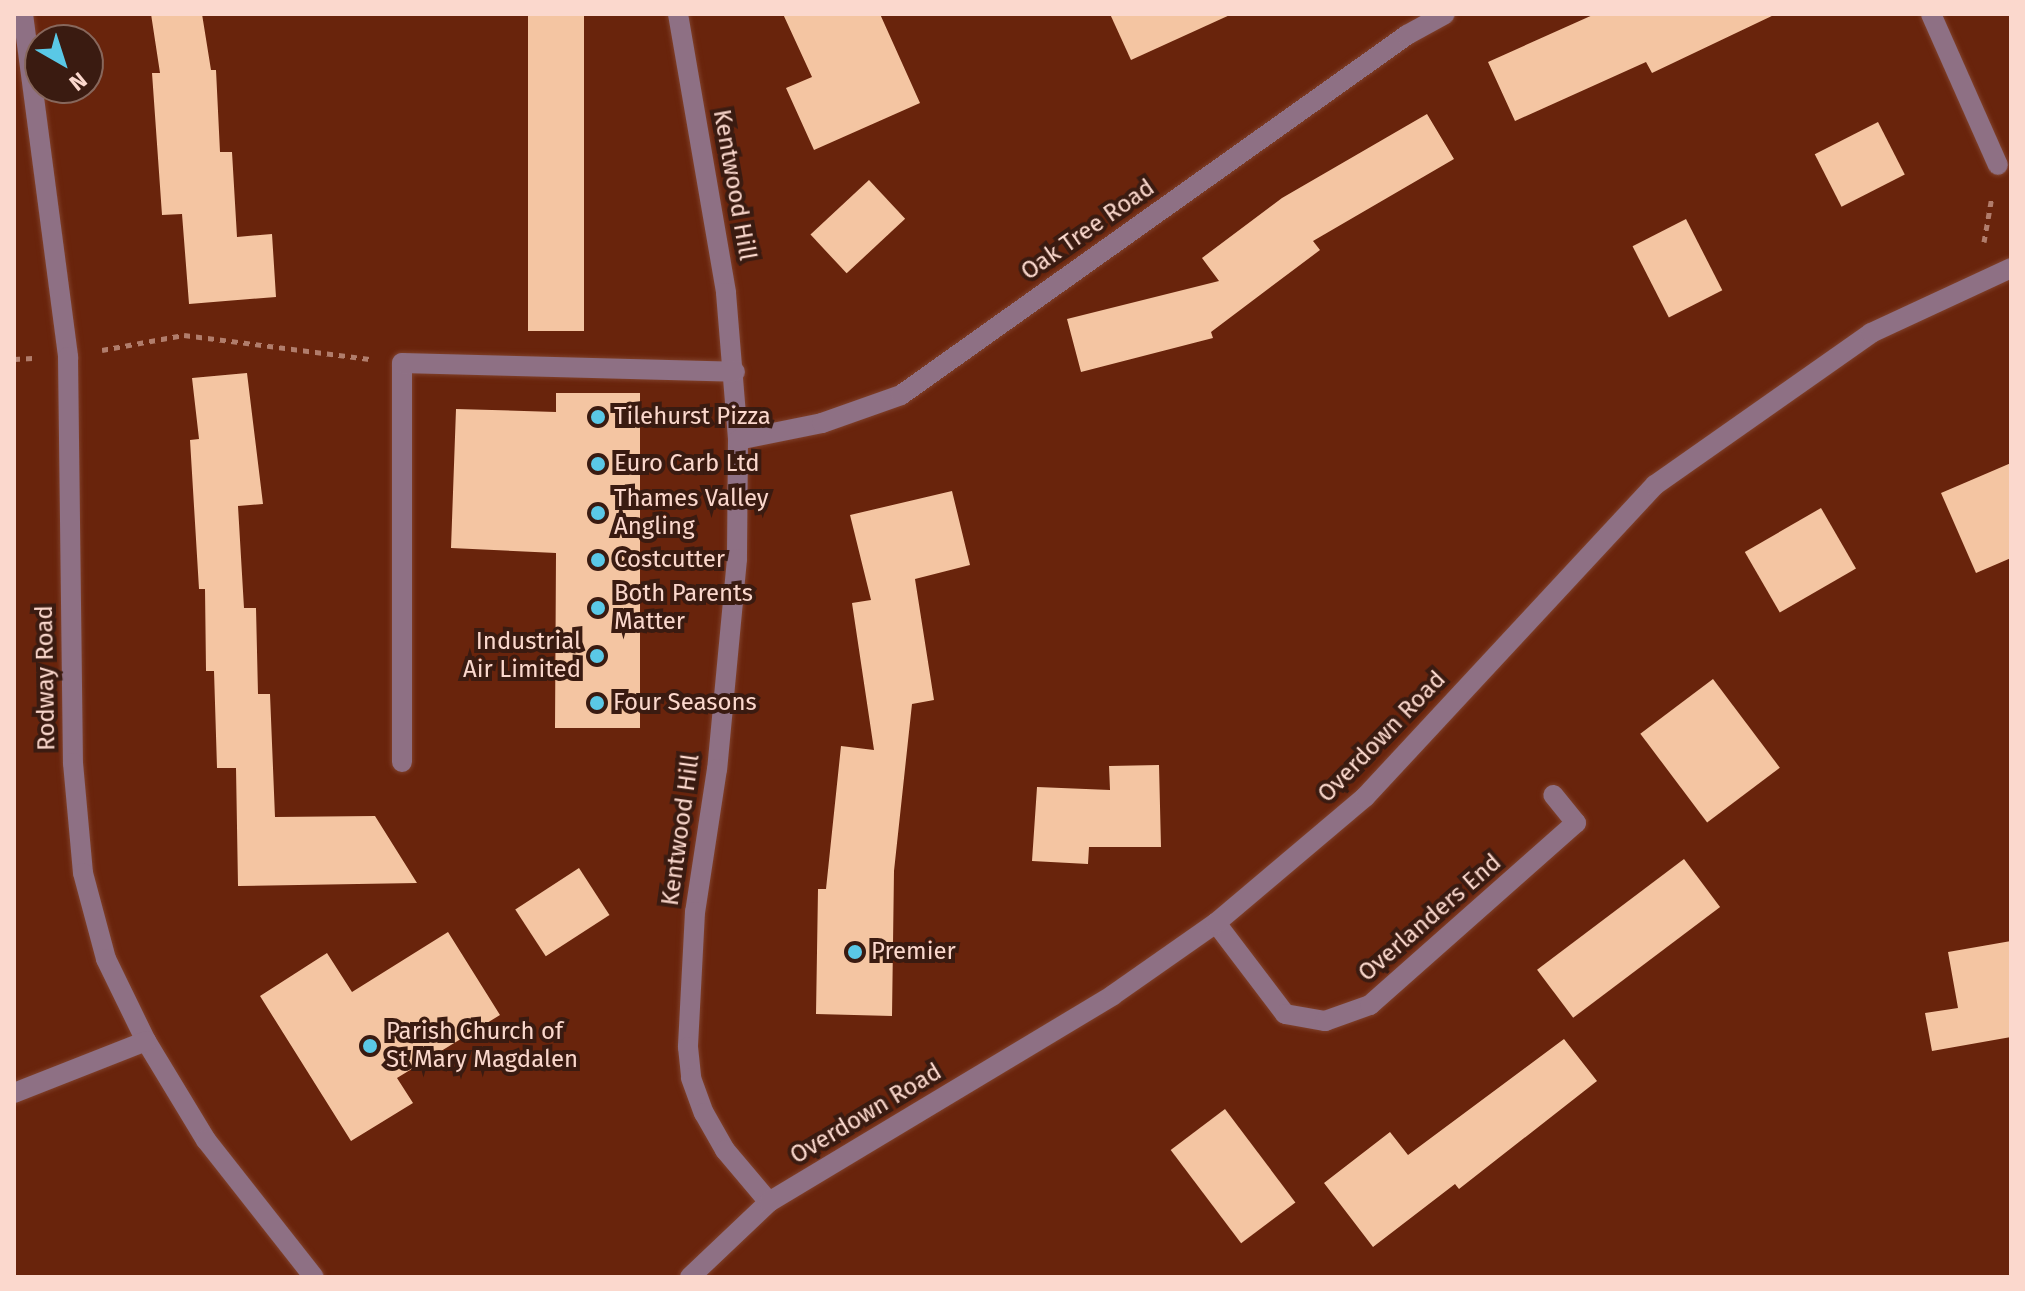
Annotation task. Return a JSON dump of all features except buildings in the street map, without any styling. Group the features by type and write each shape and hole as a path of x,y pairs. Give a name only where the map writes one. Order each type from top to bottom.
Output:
{"street":[{"name":"Rodway Road","path":"23,14 68,357 73,763 83,873 106,959 146,1041 206,1140 314,1277"},
{"name":"Kentwood Hill","path":"678,14 735,372 738,440 737,559 717,769 695,912 688,1047 691,1078 704,1113 725,1150 769,1202"},
{"name":"Oak Tree Road","path":"738,440 822,423 901,395 1407,35 1445,14"},
{"path":"1931,14 1998,165"},
{"name":"Overdown Road","path":"690,1277 769,1202 1113,995 1216,923 1365,797 1655,485 1871,333 2011,268"},
{"path":"402,762 402,363 735,372"},
{"name":"Overlanders End","path":"1216,923 1285,1014 1325,1021 1370,1005 1576,823 1553,795"},
{"path":"14,1093 146,1041"}],"path":[{"path":"1977,282 1998,165"},
{"path":"14,359 68,357 184,335 402,363"}],"place":[{"name":"Tilehurst Pizza","path":"598,417"},
{"name":"Euro Carb Ltd","path":"598,464"},
{"name":"Thames Valley Angling","path":"598,513"},
{"name":"Costcutter","path":"598,560"},
{"name":"Both Parents Matter","path":"598,608"},
{"name":"Industrial Air Limited","path":"597,656"},
{"name":"Four Seasons","path":"597,703"},
{"name":"Premier","path":"855,952"},
{"name":"Parish Church of St Mary Magdalen","path":"370,1046"}]}
